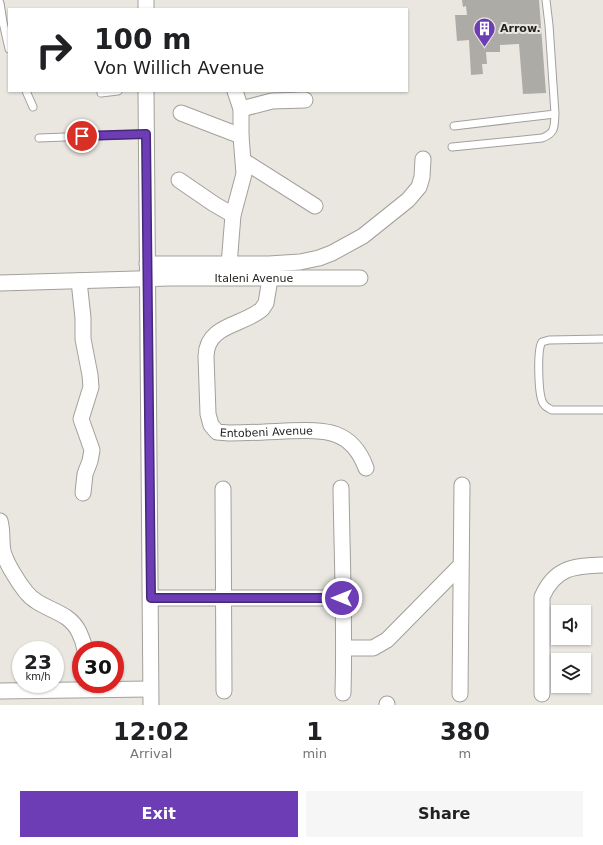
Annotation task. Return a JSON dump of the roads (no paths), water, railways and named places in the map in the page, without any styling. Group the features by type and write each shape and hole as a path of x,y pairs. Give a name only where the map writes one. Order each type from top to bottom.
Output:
{"street":[{"path":"146,92 151,705"},
{"path":"230,264 233,214 244,174 241,136 241,109 235,92"},
{"path":"241,109 272,101 305,100"},
{"path":"181,113 241,136"},
{"path":"147,264 269,264 300,262 319,258 345,247 363,236 411,197 418,187 422,177 424,159"},
{"path":"244,161 315,206"},
{"path":"179,180 214,204 233,214"},
{"name":"Italeni Avenue","path":"0,283 148,279 360,278"},
{"name":"Entobeni Avenue","path":"270,279 266,303 262,309 248,318 221,331 213,336 208,342 206,349 208,414 211,425 217,432 229,433 308,430 327,431 338,435 356,449 362,457 366,468"},
{"path":"79,281 83,318 83,339 91,387 81,419 92,450 85,474 83,493"},
{"path":"460,694 460,566 462,485"},
{"path":"342,488 342,598 344,648 343,693"},
{"path":"224,489 224,691"},
{"path":"0,521 2,553 27,594 34,600 66,616 73,623 82,641"},
{"path":"542,694 542,597 553,580 568,568 576,566 603,565"},
{"path":"344,648 373,648 387,640 460,566"},
{"path":"151,598 342,598"},
{"path":"0,691 72,688"},
{"path":"124,688 150,689"}],"lane":[{"path":"452,147 542,138 551,134 554,128 555,114 546,0"},
{"path":"0,3 8,44"},
{"path":"26,92 33,107"},
{"path":"101,93 110,92"},
{"path":"454,126 555,114"},
{"path":"39,138 146,134"},
{"path":"603,339 549,340 542,342 540,348 539,384 540,397 543,404 547,408 552,410 603,410"}],"place":[{"name":"Arrow.","path":"485,48"}]}
